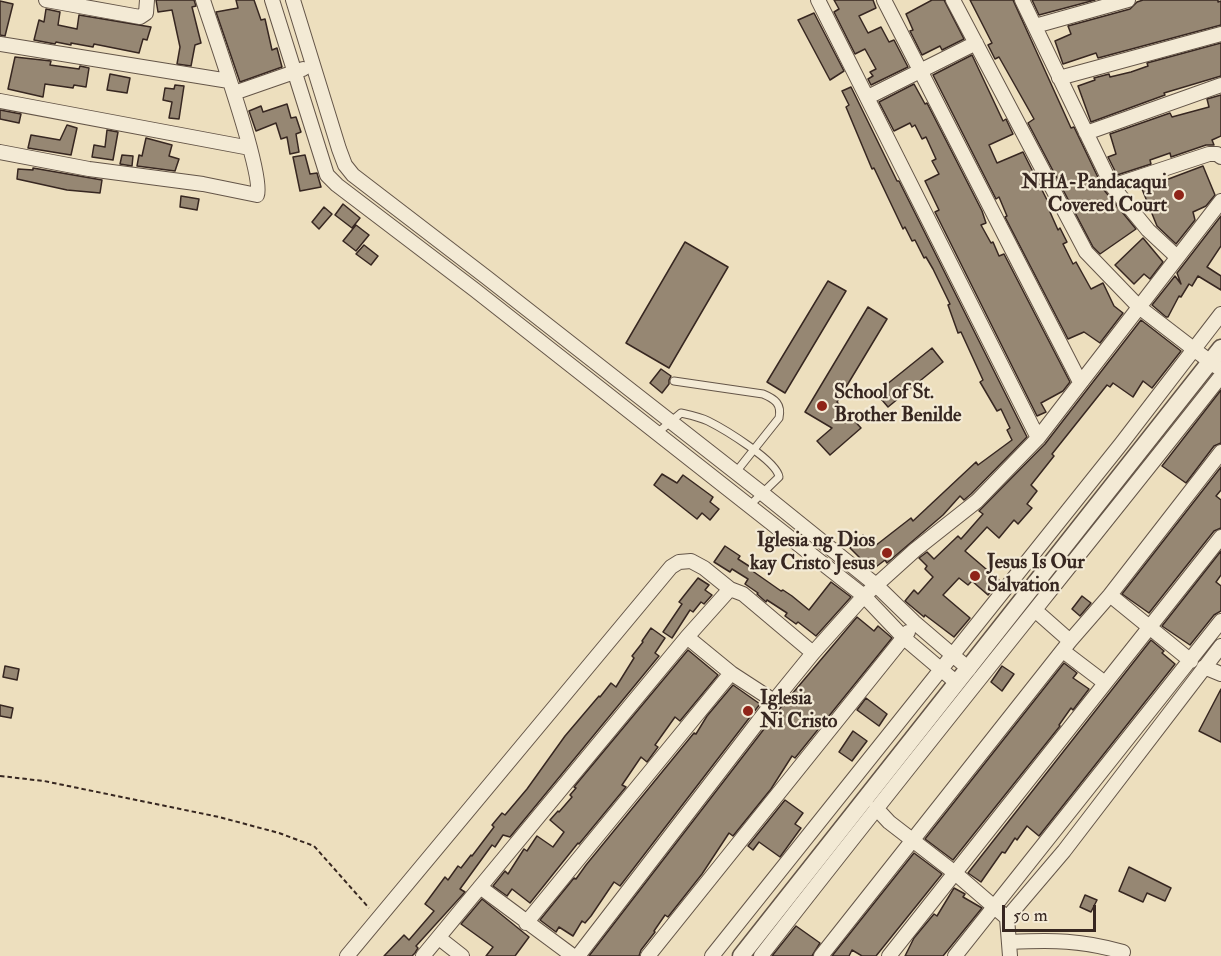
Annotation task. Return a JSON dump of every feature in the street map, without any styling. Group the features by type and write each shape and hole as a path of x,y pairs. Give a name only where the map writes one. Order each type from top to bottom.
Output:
{"street":[{"path":"46,0 140,17 146,13 147,0"},
{"path":"0,152 89,169 202,184 256,195 259,190 250,148 203,0"},
{"path":"272,0 327,175 337,185 476,290 864,596 904,638 957,683"},
{"path":"293,0 339,149 345,165 353,175 762,493 876,585 914,622 969,669"},
{"path":"818,0 1038,438"},
{"path":"885,0 1080,382"},
{"path":"953,0 1086,252 1139,307 1216,366"},
{"path":"1022,0 1112,186 1148,230 1177,257"},
{"path":"1035,26 1128,0"},
{"path":"1059,78 1221,34"},
{"path":"868,97 976,43"},
{"path":"0,44 231,87 312,66"},
{"path":"1086,133 1221,85"},
{"path":"0,101 250,148"},
{"path":"1112,186 1209,154 1217,154 1221,157"},
{"path":"578,956 813,653 864,596 915,550 977,501 1038,438 1221,201"},
{"path":"476,290 486,277"},
{"path":"712,956 1121,444 1221,314"},
{"path":"741,956 957,683 1216,366 1221,348"},
{"path":"761,956 876,808 1036,611 1221,376"},
{"path":"821,956 1110,595 1221,452"},
{"path":"889,956 1221,537"},
{"path":"347,956 671,567 679,562 691,561 704,568 730,589 743,594 813,653"},
{"path":"423,956 687,637 730,589"},
{"path":"1110,595 1197,664 1221,674"},
{"path":"1036,611 1067,646 1105,683"},
{"path":"1123,952 1079,941 1055,939 1010,949 1007,918 1090,819 1197,664 1221,621"},
{"path":"648,956 904,638 914,622"},
{"path":"687,637 731,673 774,701"},
{"path":"955,956 1197,664 1221,645"},
{"path":"526,923 731,673"},
{"path":"876,808 889,822 955,873 1007,918"},
{"path":"480,887 573,956"},
{"path":"439,938 462,956"}],"lane":[{"path":"674,381 763,394 778,404 781,410 779,418 735,472"},
{"path":"656,434 681,413 707,420 753,450 778,471 779,477 749,506"}],"path":[{"path":"0,776 44,781 219,817 279,833 314,846 379,920"}],"building":[{"path":"156,0 194,0 196,6 192,7 201,43 195,45 191,66 177,64 180,47 172,10 158,12"},
{"path":"236,0 254,0 261,20 265,19 272,50 277,48 282,67 240,82 216,12 238,8"},
{"path":"834,0 873,0 876,8 859,16 868,33 881,27 889,42 894,40 908,67 871,85 868,79 873,76 870,72 876,69 865,49 855,54 834,12 839,9"},
{"path":"932,0 944,0 964,39 942,50 940,46 922,55 910,31 913,30 906,14"},
{"path":"970,0 1013,0 1071,128 1074,127 1104,190 1136,229 1100,254 1093,247 1028,123 1034,119 999,57 995,59 988,45 992,43"},
{"path":"1032,0 1095,0 1039,15"},
{"path":"1143,0 1218,0 1218,2 1221,1 1221,25 1098,58 1096,53 1063,64 1055,41 1071,34 1068,26 1130,9"},
{"path":"0,1 13,4 5,36 0,35"},
{"path":"46,9 60,12 58,25 77,29 79,15 151,27 147,40 143,39 139,53 94,44 93,47 34,40 39,20 44,22"},
{"path":"814,13 844,71 830,80 798,20"},
{"path":"1221,43 1221,76 1164,93 1165,95 1091,122 1078,86 1095,80 1094,78 1131,72 1148,66 1147,63"},
{"path":"972,55 1003,121 1006,119 1013,134 989,145 997,163 1023,152 1048,202 1058,230 1060,228 1067,242 1063,244 1073,264 1076,262 1091,289 1103,283 1114,306 1123,313 1100,343 1084,332 1068,339 1005,217 1007,216 999,197 996,199 933,75"},
{"path":"15,57 51,61 50,65 89,68 86,87 74,85 73,88 45,84 43,97 8,89"},
{"path":"110,74 130,78 127,93 107,90"},
{"path":"914,84 925,104 927,103 982,211 986,223 981,225 991,243 993,242 999,256 1004,254 1070,382 1063,391 1041,403 1046,412 1037,416 935,212 939,210 925,181 939,174 932,161 936,159 926,137 922,139 915,125 912,127 910,123 894,131 879,102"},
{"path":"175,85 184,86 179,119 169,118 172,102 163,100 165,88 174,89"},
{"path":"851,87 1027,437 971,494 964,500 960,496 943,515 887,563 885,560 872,570 850,548 863,535 875,546 911,518 913,521 976,462 978,465 1012,440 1007,430 1010,428 1001,409 997,411 980,382 983,380 961,332 958,333 948,305 950,304 933,269 926,257 924,258 915,240 912,241 905,227 903,229 874,168 872,169 846,107 849,105 842,91"},
{"path":"1221,95 1221,136 1212,140 1214,145 1206,145 1171,157 1170,153 1150,160 1151,164 1117,175 1108,157 1116,154 1110,134 1170,113 1172,117 1209,107 1207,99"},
{"path":"287,104 291,118 296,117 301,132 296,134 299,152 290,154 287,137 281,139 276,123 256,131 249,111 261,106 263,112"},
{"path":"0,110 21,114 19,123 0,119"},
{"path":"67,125 77,128 71,155 28,148 31,135 60,140"},
{"path":"107,130 118,132 113,160 92,157 94,145 105,147"},
{"path":"146,138 172,145 169,156 179,159 175,171 137,166"},
{"path":"122,155 133,156 132,166 120,164"},
{"path":"305,155 310,174 317,173 321,187 300,191 293,157"},
{"name":"NHA-Pandacaqui Covered Court","path":"1203,166 1215,195 1206,206 1193,212 1195,220 1176,244 1157,226 1142,189"},
{"path":"33,168 102,180 100,193 67,190 17,179 18,169 33,170"},
{"path":"181,196 199,199 197,210 180,207"},
{"path":"343,204 360,218 352,228 335,215"},
{"path":"324,207 332,214 319,229 312,222"},
{"path":"1221,216 1221,246 1207,267 1221,276 1221,290 1198,276 1192,286 1189,284 1181,297 1179,296 1166,317 1152,305 1175,276 1181,284 1177,273"},
{"path":"356,225 369,235 356,251 343,241"},
{"path":"1143,238 1163,262 1150,279 1144,274 1134,284 1115,265"},
{"path":"685,242 728,267 669,368 626,343"},
{"path":"364,245 378,256 371,265 356,254"},
{"path":"828,281 846,291 785,393 767,382"},
{"path":"868,307 887,319 837,402 861,428 830,455 817,441 832,428 805,412"},
{"path":"1141,320 1181,351 1152,388 1143,381 1133,397 1113,383 1110,387 1107,385 1052,454 1054,456 1031,485 1037,491 1027,504 1032,508 1018,524 1014,520 999,538 987,527 965,551 1000,581 988,595 972,581 968,585 959,578 943,595 970,618 954,637 905,601 914,590 918,594 933,577 919,558 927,552 934,559 958,536 961,539 983,514 979,511 1045,444"},
{"path":"932,348 943,362 888,407 876,393"},
{"path":"661,369 671,376 669,384 662,393 650,383"},
{"path":"1221,390 1221,443 1214,446 1186,483 1162,466"},
{"path":"1221,467 1221,490 1216,496 1221,500 1221,528 1214,531 1149,613 1122,594"},
{"path":"662,474 677,483 683,475 713,497 710,502 719,509 710,520 702,513 697,519 654,485"},
{"path":"725,546 740,556 738,559 752,568 751,570 792,596 809,610 831,582 851,597 816,636 798,622 796,624 785,616 787,613 767,600 766,602 745,584 748,579 714,562"},
{"path":"1221,551 1221,575 1216,582 1221,586 1221,611 1214,615 1190,645 1162,626"},
{"path":"698,578 709,585 705,590 712,595 704,604 701,602 693,612 690,610 672,638 663,632 682,604 679,602"},
{"path":"1082,596 1091,603 1080,616 1072,609"},
{"path":"857,617 874,631 878,626 892,638 795,758 792,756 771,789 733,836 729,833 702,874 668,917 665,915 639,956 589,956 781,707"},
{"path":"651,628 665,638 655,653 659,656 510,837 503,835 495,847 492,845 460,889 465,892 416,946 418,948 415,953 412,956 384,956 404,935 409,940 434,911 425,904 445,877 448,880 458,866 461,868 472,856 494,827 492,825 502,813 505,815 527,789 565,736 599,696 611,683 616,687 634,658 632,656"},
{"path":"1151,640 1175,664 1039,836 1027,826 1005,853 1002,852 981,882 968,873"},
{"path":"688,650 718,675 680,721 675,717 655,745 658,747 647,762 641,757 622,785 626,787 530,903 512,889 507,896 493,886 505,871 508,874 524,849 527,851 537,836 553,847 564,832 550,820 572,797 570,795 576,788 574,787"},
{"path":"1064,663 1077,673 1073,678 1089,689 1073,710 1071,708 1060,726 953,860 925,839"},
{"path":"5,666 19,669 17,680 3,677"},
{"path":"1002,666 1014,674 1002,691 991,682"},
{"path":"733,685 760,704 620,886 614,882 591,916 585,923 582,921 573,936 559,927 556,932 540,920 694,733 696,734 707,716"},
{"path":"1221,689 1221,742 1199,731"},
{"path":"866,698 887,714 879,726 857,710"},
{"path":"0,705 13,708 11,718 0,716"},
{"path":"853,731 867,741 852,761 839,752"},
{"path":"785,800 803,813 795,824 801,828 780,857 759,842 753,850 748,846"},
{"path":"914,853 942,874 876,956 862,956 852,950 849,956 832,956"},
{"path":"1129,867 1171,888 1165,901 1147,893 1143,902 1119,891"},
{"path":"954,888 965,894 963,897 982,908 943,956 905,956 914,938 934,914 937,916"},
{"path":"1085,895 1097,900 1091,912 1080,907"},
{"path":"482,899 529,937 515,956 486,956 493,947 461,924"},
{"path":"796,926 820,943 812,956 772,956"}],"place":[{"name":"NHA-Pandacaqui Covered Court","path":"1179,195"},
{"name":"School of St. Brother Benilde","path":"822,406"},
{"name":"Iglesia ng Dios kay Cristo Jesus","path":"887,553"},
{"name":"Jesus Is Our Salvation","path":"975,576"},
{"name":"Iglesia Ni Cristo","path":"748,711"}]}
